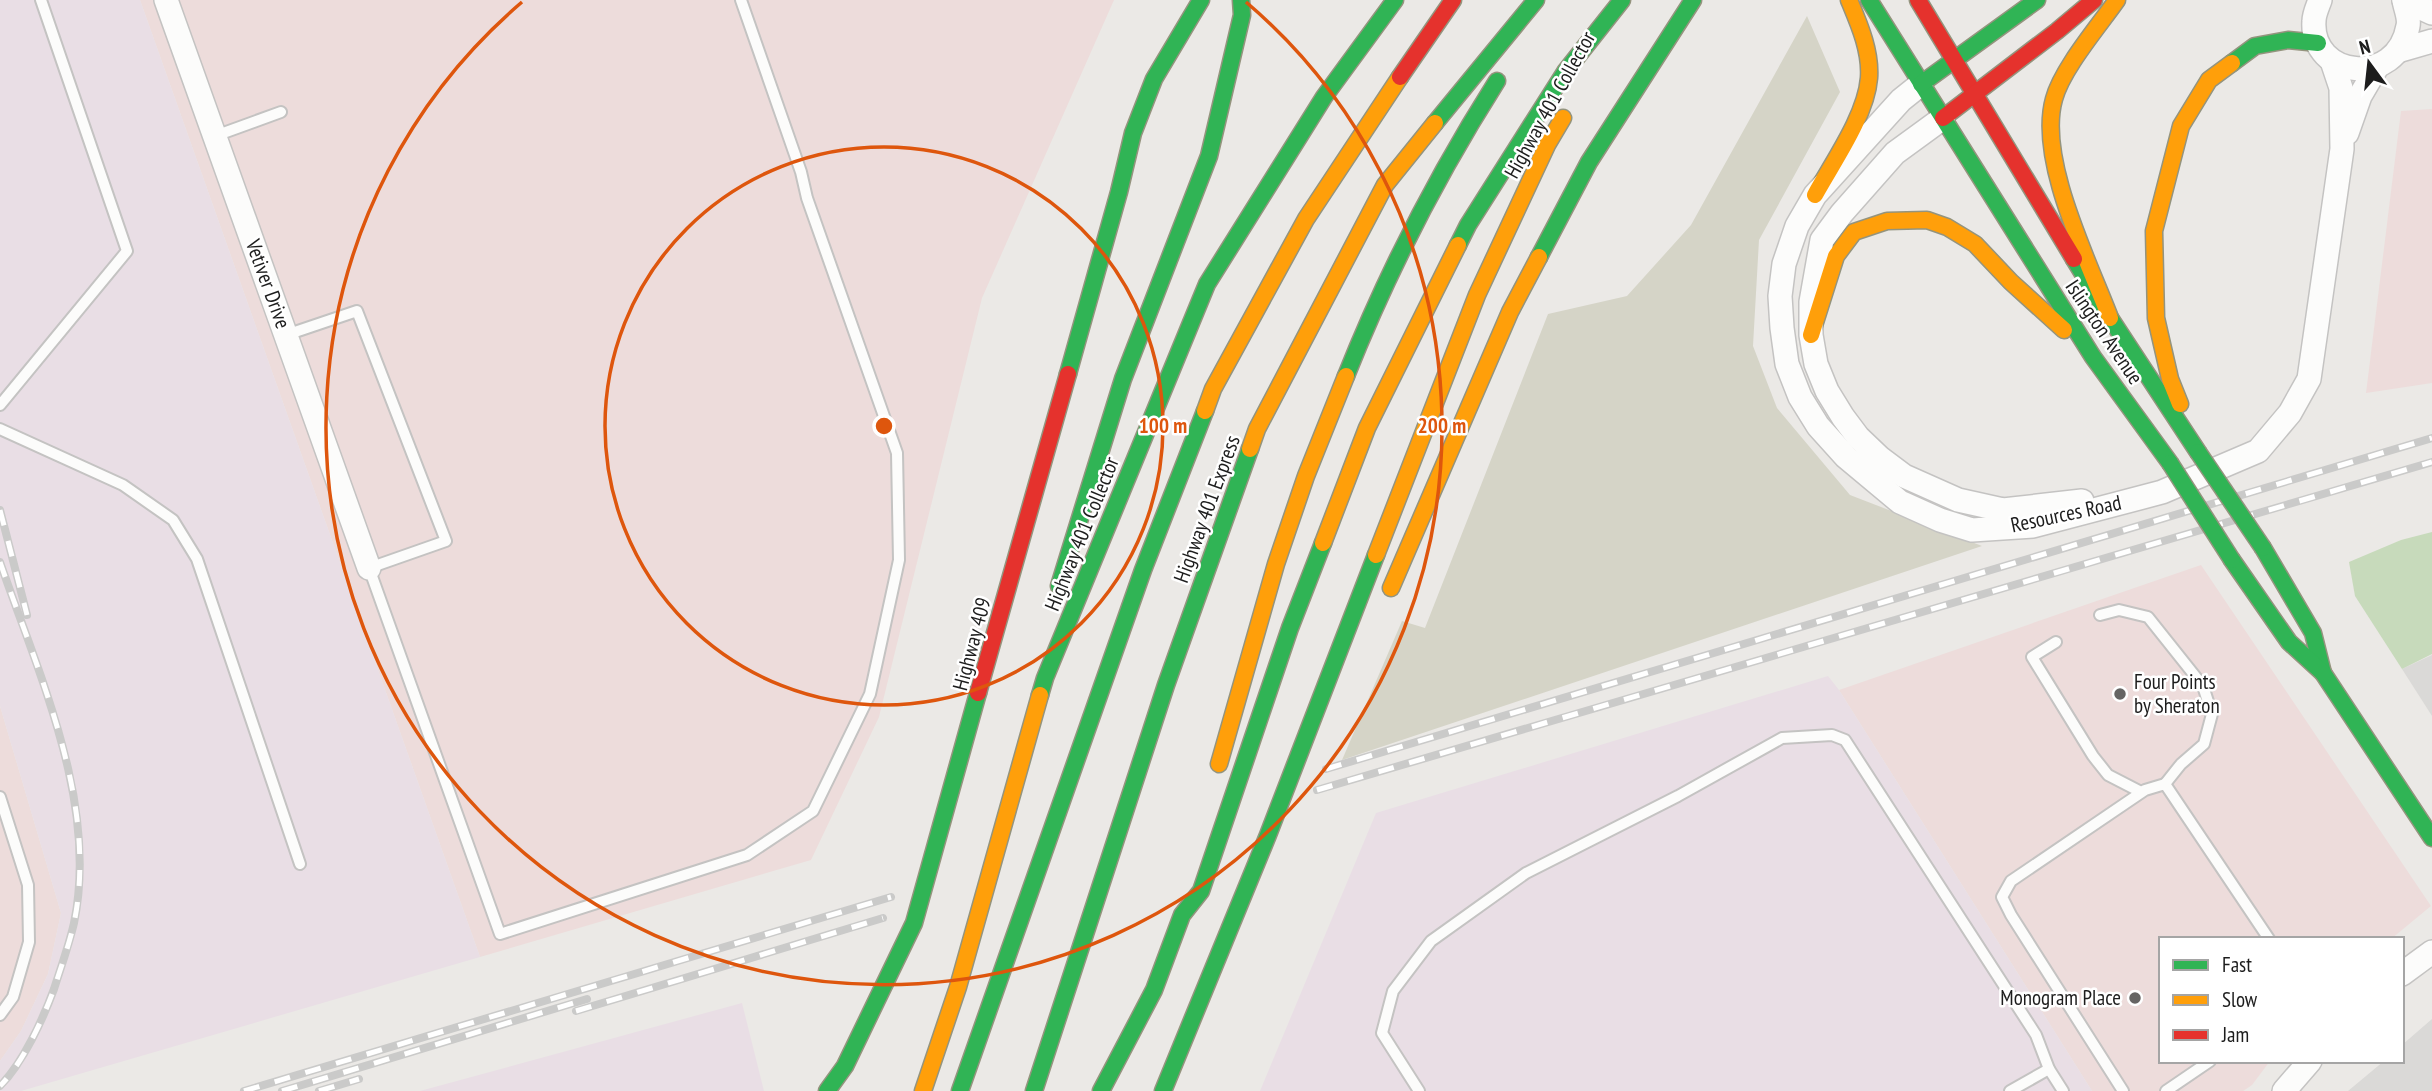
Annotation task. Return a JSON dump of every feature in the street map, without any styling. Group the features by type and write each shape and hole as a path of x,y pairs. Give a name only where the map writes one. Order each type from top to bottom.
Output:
{"main road":[{"path":"1119,192 1133,133 1154,79 1201,0"},
{"path":"1045,678 1059,587 1124,379 1209,156 1242,15 1241,0"},
{"name":"Highway 401 Collector","path":"923,1091 958,987 1045,678 1208,284 1324,97 1395,0"},
{"name":"Highway 401 Express","path":"960,1091 1143,570 1213,389 1306,219 1453,0"},
{"name":"Highway 401 Express","path":"1034,1091 1166,685 1258,429 1385,185 1536,0"},
{"path":"1520,44 1548,0"},
{"path":"1182,915 1201,891 1290,628 1367,428 1468,225 1565,72 1622,0"},
{"name":"Highway 401 Collector","path":"1615,33 1635,0"},
{"path":"1382,608 1510,312 1589,162 1693,0"},
{"path":"1815,195 1864,102 1870,79 1864,36 1849,0"},
{"name":"Islington Avenue","path":"1869,0 2093,356 2170,463 2288,642 2323,673 2432,838"},
{"name":"Islington Avenue","path":"1918,0 2110,318 2263,548 2313,634 2323,673"},
{"path":"1921,84 2037,0"},
{"path":"1944,118 2070,22 2094,0"},
{"path":"2110,318 2058,181 2049,132 2054,98 2064,76 2117,0"},
{"path":"2198,452 2170,379 2156,318 2154,231 2181,126 2209,80 2255,46 2288,40 2325,52"},
{"path":"1215,778 1276,564 1306,476 1372,310 1458,142 1506,66"},
{"name":"Highway 401 Collector","path":"1163,1091 1293,773 1477,295 1547,145 1574,100"},
{"path":"1119,192 1157,117"},
{"name":"Highway 409","path":"827,1091 845,1066 915,923 1119,192"},
{"path":"1811,335 1836,256 1854,232 1887,221 1927,220 1947,227 1975,244 2011,282 2093,356"},
{"path":"1293,773 1317,747"},
{"path":"1101,1091 1154,990 1182,915 1185,888"}],"street":[{"name":"Vetiver Drive","path":"166,0 369,568"},
{"name":"Resources Road","path":"1921,84 1901,100 1815,195 1797,226 1784,264 1780,296 1787,364 1800,397 1818,426 1846,457 1900,502 1940,520 1972,530 2033,526 2162,492 2258,451 2290,413 2309,379 2342,149 2341,88 2314,21 2320,0"},
{"path":"2404,0 2432,13"},
{"path":"2401,50 2409,24 2404,0"},
{"path":"2325,52 2353,70 2377,67 2401,50 2432,41"},
{"name":"Resources Road","path":"2342,149 2360,96 2377,67"},
{"name":"Resources Road","path":"1944,118 1895,153 1822,240 1811,303 1811,335 1815,364 1827,391 1843,417 1873,451 1905,476 1958,500 2003,510 2162,492"},
{"path":"2404,973 2432,952"},
{"path":"2284,1091 2308,1063"}],"lane":[{"path":"0,405 127,251 41,0"},
{"path":"286,335 357,312 446,541 369,568 500,934 747,855 813,811 870,694 899,560 897,453 741,0"},
{"path":"215,136 281,112"},
{"path":"0,429 122,485 173,520 197,559 300,864"},
{"path":"2100,615 2119,610 2148,617 2203,686 2212,714 2204,744 2181,764 2165,784 2141,792 2011,881 2003,897 2011,915 2123,1091"},
{"path":"2056,642 2032,657 2093,756 2108,775 2141,792"},
{"path":"1419,1091 1382,1033 1393,991 1432,941 1526,873 1678,796 1782,738 1832,735 1845,740 2036,1035 2049,1069 2063,1091"},
{"path":"2165,784 2268,937"},
{"path":"0,797 28,885 29,942 13,997 0,1015"},
{"path":"2166,1091 2207,1063"},
{"path":"2010,1091 2049,1069"}],"shaded area":[{"path":"0,0 140,0 480,957 21,1091 0,1091 0,1061 21,1031 48,974 61,913 0,706"},
{"path":"140,0 1114,0 982,298 879,717 811,860 480,957"},
{"path":"1807,16 1840,92 1759,240 1753,346 1777,408 1850,495 1982,546 1342,760 1402,621 1425,628 1548,314 1627,296 1691,225"},
{"path":"2432,109 2432,383 2366,393 2401,111"},
{"path":"2201,565 2431,906 2393,937 2159,937 2159,1063 2268,1063 2252,1085 2243,1091 2092,1091 1839,690"},
{"path":"2432,655 2432,716 2402,669"},
{"path":"1828,676 2092,1091 1260,1091 1376,813"},
{"path":"0,706 61,913 48,974 21,1031 0,1061"},
{"path":"742,1003 764,1091 420,1091"},
{"path":"2432,1019 2432,1091 2348,1091 2382,1063 2404,1063 2404,1043"}],"green space":[{"path":"2432,532 2432,654 2402,669 2355,596 2349,562 2401,540"}],"railway":[{"path":"1326,769 2432,438"},
{"path":"1317,790 2432,462"},
{"path":"0,510 27,615"},
{"path":"0,562 61,739 72,785 80,878 74,923 54,989 24,1053 0,1086"},
{"path":"244,1091 891,897"},
{"path":"576,1011 883,918"},
{"path":"282,1091 587,999"},
{"path":"319,1091 359,1079"}],"traffic: fast":[{"path":"1068,374 1133,133 1154,79 1201,0"},
{"path":"1059,586 1123,379 1209,156 1242,15 1241,0"},
{"path":"1040,695 1207,284 1324,97 1395,0"},
{"path":"1435,123 1536,0"},
{"path":"1458,245 1565,72 1622,0"},
{"path":"1539,257 1589,162 1693,0"},
{"path":"1869,0 2093,357 2170,463"},
{"path":"1921,84 2037,0"},
{"path":"2232,63 2255,46 2288,40 2318,43"},
{"path":"1346,376 1415,225 1454,152 1497,81"},
{"path":"2074,259 2198,452"},
{"path":"960,1091 1143,570 1205,411"},
{"path":"1034,1091 1166,685 1250,449"},
{"path":"2198,452 2263,548"},
{"path":"2170,463 2232,560"},
{"path":"1101,1091 1154,990 1182,915 1201,891 1290,628 1323,543"},
{"path":"2263,548 2313,633 2323,673"},
{"path":"1163,1091 1268,835 1376,555"},
{"path":"2232,560 2289,642 2323,673 2432,838"},
{"path":"827,1091 845,1066 914,923 978,693"}],"traffic: slow":[{"path":"1815,195 1848,138 1867,93 1868,58 1864,38 1849,0"},
{"path":"2110,318 2067,209 2052,150 2051,123 2058,87 2081,48 2117,0"},
{"path":"2180,404 2170,379 2156,318 2154,231 2181,126 2209,80 2232,63"},
{"path":"1205,411 1213,389 1306,219 1400,77"},
{"path":"1376,555 1477,295 1547,145 1563,118"},
{"path":"1250,449 1257,429 1385,185 1435,123"},
{"path":"1811,335 1836,256 1854,232 1887,221 1927,220 1947,227 1975,244 2011,282 2064,330"},
{"path":"1323,543 1367,428 1458,245"},
{"path":"1391,588 1510,312 1539,257"},
{"path":"1219,764 1276,564 1306,476 1346,376"},
{"path":"923,1091 958,987 1040,695"}],"traffic: jam":[{"path":"1400,77 1453,0"},
{"path":"1918,0 2074,259"},
{"path":"1943,118 2094,0"},
{"path":"978,693 1068,374"}],"place":[{"name":"Four Points by Sheraton","path":"2120,694"},
{"name":"Monogram Place","path":"2135,998"}]}
